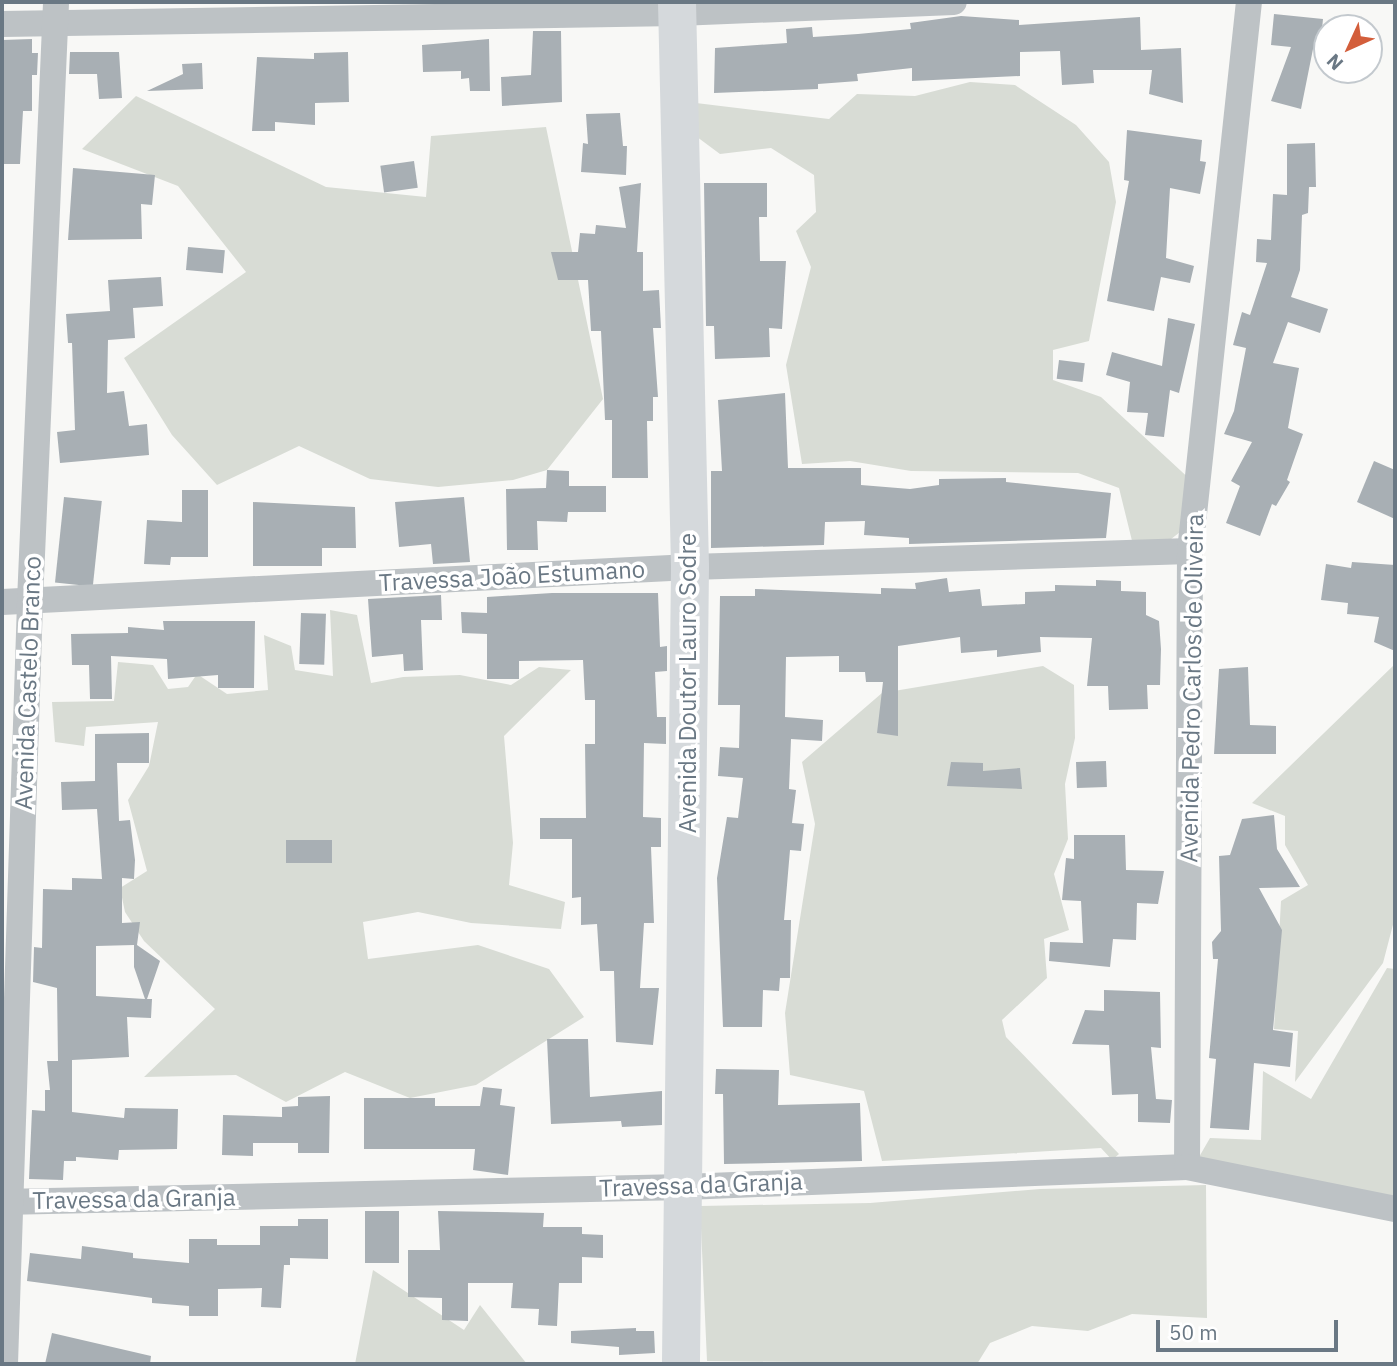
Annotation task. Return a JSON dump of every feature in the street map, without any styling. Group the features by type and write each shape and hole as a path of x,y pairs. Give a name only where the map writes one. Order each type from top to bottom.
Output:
{"street":[{"path":"2,24 55,13 954,2"},
{"name":"Avenida Pedro Carlos de Oliveira","path":"1187,1167 1190,551 1249,2"},
{"name":"Avenida Doutor Lauro Sodre","path":"677,7 690,567 681,1364"},
{"name":"Avenida Castelo Branco","path":"5,1364 7,1202 55,13"},
{"name":"Travessa João Estumano","path":"2,602 690,567 1190,551"},
{"name":"Travessa da Granja","path":"7,1202 685,1186 1187,1167 1395,1209"}],"shaded area":[{"path":"970,82 1015,85 1076,125 1109,162 1116,202 1089,341 1053,350 1053,380 1101,397 1194,483 1189,525 1166,543 1135,553 1119,488 1078,473 911,471 850,461 802,464 786,365 811,267 796,231 816,212 814,175 771,148 720,154 689,131 696,103 829,119 857,94 915,96"},
{"path":"136,96 326,187 426,197 431,136 546,127 603,399 547,470 513,480 438,487 370,479 299,446 217,485 172,435 124,358 246,272 178,186 82,149"},
{"path":"330,610 357,615 371,683 403,677 460,675 511,685 539,667 571,670 504,736 513,843 509,885 565,902 561,929 471,923 418,912 363,922 368,959 478,945 549,969 584,1017 476,1085 410,1098 345,1072 286,1102 236,1075 144,1077 215,1009 144,941 125,912 120,888 147,871 128,800 149,766 158,722 86,727 84,746 55,742 52,702 114,701 118,662 153,665 168,689 188,687 197,674 227,694 268,690 264,635 291,646 295,670 333,676"},
{"path":"1395,664 1395,917 1383,963 1295,1082 1298,1031 1274,1029 1281,901 1308,885 1285,845 1285,816 1252,803"},
{"path":"1043,666 1074,685 1075,738 1065,784 1068,839 1054,874 1069,930 1044,939 1047,978 1002,1020 1006,1037 1119,1154 1112,1160 1101,1148 882,1161 864,1091 790,1075 785,1013 815,824 802,762 882,693"},
{"path":"1387,968 1395,969 1395,1197 1199,1157 1210,1138 1261,1140 1263,1071 1311,1099"},
{"path":"1206,1185 1207,1318 1132,1314 1088,1331 1032,1326 990,1343 977,1364 707,1361 700,1206 870,1203 1040,1189"},
{"path":"373,1270 464,1330 480,1305 527,1364 355,1364"}],"building":[{"path":"1274,14 1313,18 1313,49 1301,109 1271,101 1291,47 1271,45"},
{"path":"961,16 1019,20 1019,25 1140,17 1141,50 1181,48 1183,103 1149,94 1152,70 1093,70 1094,83 1062,85 1060,51 1020,52 1020,76 912,81 912,68 857,74 858,81 818,84 818,89 714,93 715,48 787,43 786,29 812,27 813,37 858,34 911,29 910,23"},
{"path":"533,31 561,31 562,102 502,106 501,77 531,75"},
{"path":"32,39 32,53 38,53 37,75 32,75 32,111 23,111 20,164 2,164 2,40"},
{"path":"489,39 490,91 470,91 469,78 461,79 461,71 423,72 422,45"},
{"path":"70,52 119,52 122,98 99,99 97,74 69,74"},
{"path":"348,52 349,102 315,103 315,125 275,122 275,131 252,131 257,57 314,59 314,53"},
{"path":"202,63 203,89 147,91 183,74 182,64"},
{"path":"620,113 623,146 627,146 626,175 581,172 583,143 588,144 586,114"},
{"path":"1127,130 1202,140 1200,161 1206,162 1200,194 1170,188 1166,258 1194,266 1190,283 1161,277 1154,311 1107,301 1129,181 1124,180"},
{"path":"1315,143 1316,187 1309,187 1308,213 1302,215 1300,270 1291,297 1328,309 1320,333 1288,322 1273,363 1299,368 1288,428 1303,434 1287,480 1290,482 1276,506 1272,504 1260,536 1226,523 1240,486 1231,481 1252,442 1224,434 1234,411 1246,348 1233,345 1242,312 1250,315 1267,263 1256,262 1257,239 1271,240 1273,194 1287,195 1287,144"},
{"path":"414,161 418,188 384,192 380,166"},
{"path":"73,168 155,175 152,205 141,204 142,239 68,240"},
{"path":"641,183 637,252 643,252 643,291 659,290 661,328 653,328 658,397 653,397 653,421 647,421 648,478 612,478 612,420 605,420 601,331 591,331 588,280 558,280 551,252 578,252 580,233 595,234 596,225 626,228 619,187"},
{"path":"704,183 767,183 767,217 759,217 760,261 786,261 782,329 769,328 770,357 715,359 714,326 706,326"},
{"path":"188,247 225,250 223,273 186,270"},
{"path":"161,277 163,306 133,308 135,338 108,340 107,393 124,391 129,426 147,424 149,455 60,463 57,432 75,430 72,343 68,343 66,314 110,311 108,280"},
{"path":"1168,318 1195,324 1179,393 1170,390 1164,437 1145,435 1148,413 1127,412 1130,382 1106,375 1112,352 1162,366"},
{"path":"1059,360 1085,363 1082,382 1057,379"},
{"path":"785,393 788,468 861,468 861,485 910,489 939,485 939,479 1006,478 1006,482 1111,493 1106,538 909,544 909,538 864,535 865,521 825,522 824,545 711,548 711,471 722,471 718,400"},
{"path":"1374,461 1395,470 1395,519 1357,502"},
{"path":"547,470 569,471 569,486 606,486 606,512 568,512 567,522 537,521 538,550 507,550 506,489 546,488"},
{"path":"182,490 208,490 208,557 171,557 170,565 144,564 147,520 182,522"},
{"path":"64,497 102,501 93,587 55,583"},
{"path":"464,497 470,562 433,564 431,544 399,547 395,502"},
{"path":"253,502 355,507 356,548 322,548 322,566 253,566"},
{"path":"1352,562 1395,565 1395,651 1374,642 1379,617 1347,614 1348,603 1321,600 1326,564 1351,568"},
{"path":"947,578 949,592 980,589 982,606 1025,604 1025,592 1055,591 1055,585 1096,586 1096,580 1121,581 1121,591 1146,592 1146,615 1159,621 1160,685 1147,685 1148,709 1109,710 1108,686 1087,686 1092,638 1040,637 1041,652 997,657 997,650 961,653 960,637 898,646 898,736 877,733 883,682 866,682 865,672 839,672 839,656 786,657 785,717 823,720 822,741 791,739 789,789 796,790 792,823 804,824 801,851 790,850 784,920 791,920 790,978 780,978 779,991 763,990 762,1027 723,1027 717,878 727,817 738,818 743,778 718,776 720,747 739,748 740,705 718,705 720,596 755,596 755,589 881,594 881,588 916,589 915,583"},
{"path":"552,593 658,593 660,647 667,646 667,671 655,672 657,717 666,717 666,744 644,743 643,817 661,818 661,847 651,847 654,923 644,923 640,988 659,988 653,1045 616,1042 614,971 600,971 597,924 581,925 581,897 572,898 572,839 540,839 540,818 586,818 585,744 595,744 595,700 585,700 583,660 519,661 519,679 487,679 487,634 462,633 461,612 487,613 487,597"},
{"path":"441,595 442,620 421,620 423,670 404,671 403,654 372,657 368,599"},
{"path":"301,613 326,614 324,665 299,664"},
{"path":"163,621 255,621 254,688 218,688 218,675 168,679 167,659 111,656 112,699 90,699 89,665 72,665 71,634 128,633 128,627 164,630"},
{"path":"1248,667 1250,725 1276,726 1276,754 1214,754 1219,669"},
{"path":"149,733 149,763 117,763 119,821 130,820 135,860 134,879 122,878 122,923 140,922 137,945 160,961 147,999 152,999 151,1018 127,1017 129,1057 72,1060 72,1112 124,1118 125,1108 178,1109 177,1149 119,1150 118,1160 76,1157 76,1161 64,1161 63,1180 29,1179 32,1110 45,1111 45,1090 50,1090 47,1061 58,1061 57,988 33,982 34,947 42,948 43,889 72,890 72,878 102,879 97,809 62,810 61,782 95,781 95,734","holes":["134,945 134,967 145,999 96,996 96,946"]},
{"path":"1106,761 1107,787 1077,788 1076,762"},
{"path":"951,762 983,763 983,771 1020,768 1022,789 947,786"},
{"path":"1274,815 1277,849 1300,887 1259,888 1282,930 1273,1030 1293,1033 1290,1067 1254,1063 1249,1130 1210,1128 1216,1059 1209,1058 1218,959 1213,959 1212,942 1221,931 1219,856 1230,855 1242,819"},
{"path":"1074,835 1125,835 1126,870 1164,871 1158,904 1137,903 1136,940 1113,939 1110,967 1049,961 1050,942 1083,943 1081,901 1062,900 1066,858 1074,859"},
{"path":"286,840 332,840 332,863 286,863"},
{"path":"1104,990 1160,992 1161,1048 1151,1047 1156,1099 1172,1100 1170,1123 1138,1122 1138,1094 1112,1095 1109,1045 1072,1044 1085,1010 1104,1011"},
{"path":"547,1039 588,1039 590,1097 662,1091 662,1125 622,1127 621,1121 551,1124"},
{"path":"716,1069 779,1070 778,1105 860,1103 862,1161 724,1164 723,1094 715,1094"},
{"path":"483,1087 502,1089 500,1105 515,1107 508,1175 473,1170 475,1149 364,1149 364,1098 435,1098 435,1106 480,1106"},
{"path":"330,1096 329,1153 298,1153 298,1143 253,1143 253,1156 222,1155 223,1115 282,1117 282,1107 298,1106 298,1097"},
{"path":"365,1211 399,1211 399,1263 365,1263"},
{"path":"438,1211 544,1213 543,1227 582,1227 582,1234 603,1235 603,1258 582,1257 582,1283 559,1283 557,1326 538,1325 539,1309 511,1308 513,1283 468,1283 468,1321 442,1320 442,1298 408,1297 408,1250 440,1250"},
{"path":"298,1219 328,1219 328,1259 290,1258 290,1265 284,1265 281,1308 261,1307 262,1288 218,1289 218,1316 189,1316 189,1306 152,1303 152,1298 27,1281 30,1253 81,1259 82,1246 133,1253 133,1258 189,1263 189,1239 217,1239 217,1245 260,1245 260,1226 298,1226"},
{"path":"636,1328 636,1331 654,1331 655,1353 619,1355 619,1347 571,1343 571,1331"},
{"path":"52,1333 151,1356 150,1364 45,1364"}]}
